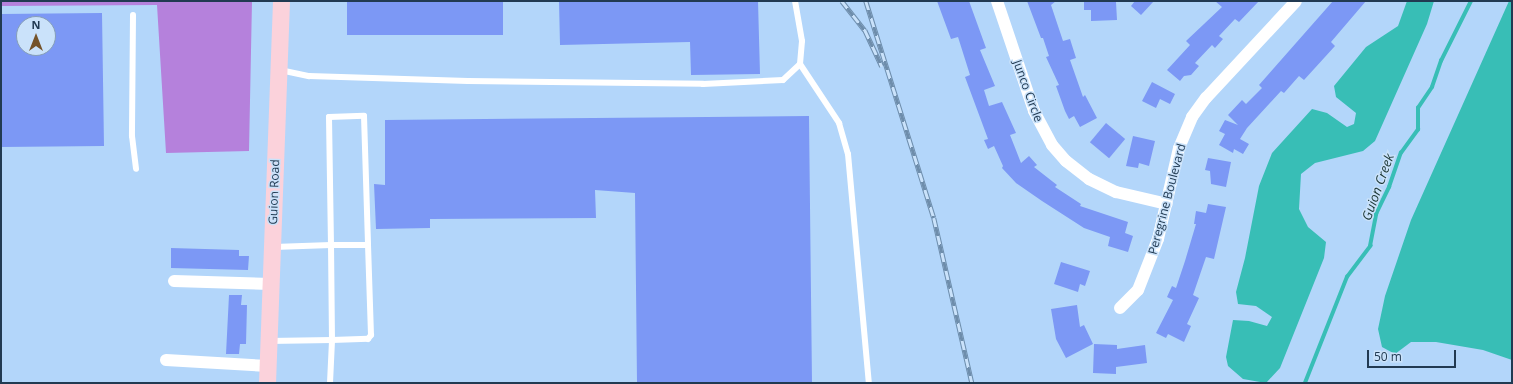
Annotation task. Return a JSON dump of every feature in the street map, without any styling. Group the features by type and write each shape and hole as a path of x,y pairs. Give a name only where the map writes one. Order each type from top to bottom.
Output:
{"street":[{"name":"Guion Road","path":"267,383 282,1"},
{"name":"Junco Circle","path":"997,1 1034,110 1052,145 1066,161 1090,179 1116,192 1167,204"},
{"name":"Peregrine Boulevard","path":"1120,308 1138,290 1158,239 1179,148 1192,117 1206,98 1296,1"},
{"path":"174,281 271,284"},
{"path":"166,360 268,366"}],"lane":[{"path":"795,1 802,41 800,64 839,123 848,154 869,383"},
{"path":"133,15 132,136 136,169"},
{"path":"279,69 309,76 703,84 783,80 800,64"},
{"path":"268,341 332,340 368,339 371,335 364,116 329,117 332,340 330,383"},
{"path":"272,247 368,245"}],"shaded area":[{"path":"1,1 252,1 249,151 166,153 157,5 1,6"},
{"path":"1407,1 1434,1 1427,24 1375,141 1363,151 1315,163 1301,174 1299,209 1308,227 1326,242 1324,258 1280,368 1266,383 1243,379 1228,366 1226,357 1233,320 1249,321 1267,326 1272,317 1256,306 1238,304 1236,292 1245,258 1259,186 1272,153 1312,109 1327,113 1347,127 1354,124 1356,113 1336,97 1334,86 1366,47 1398,26"},
{"path":"1509,1 1512,1 1512,360 1483,350 1436,342 1411,342 1395,354 1382,347 1378,329 1385,296 1411,220"}],"building":[{"path":"347,1 503,1 503,35 347,35"},
{"path":"559,1 758,1 760,74 691,75 690,42 560,45"},
{"path":"937,1 969,1 986,48 980,50 995,86 984,90 989,106 1002,102 1016,133 1010,135 1021,163 1029,156 1037,165 1034,167 1057,185 1055,187 1081,204 1080,206 1128,222 1125,233 1133,236 1128,252 1108,246 1110,237 1084,228 1016,183 1002,168 1003,166 994,146 988,149 984,140 988,139 965,77 970,75 958,37 951,39"},
{"path":"1027,1 1056,1 1051,5 1063,41 1070,39 1076,58 1070,60 1083,97 1085,95 1097,118 1080,127 1074,116 1069,119 1065,111 1056,86 1059,85 1046,57 1049,56 1043,38 1041,38"},
{"path":"1084,1 1116,2 1117,20 1091,21 1091,10 1084,10"},
{"path":"1135,1 1154,1 1141,15 1131,6"},
{"path":"1215,1 1259,1 1239,22 1235,19 1219,36 1223,39 1215,48 1212,45 1195,63 1199,66 1191,75 1184,76 1180,81 1167,70 1190,45 1186,41 1222,7"},
{"path":"1333,1 1366,1 1331,42 1335,46 1304,80 1299,76 1284,93 1281,91 1247,128 1240,139 1249,144 1243,154 1234,149 1233,153 1219,145 1225,134 1219,131 1225,120 1238,125 1228,115 1242,100 1246,104 1262,88 1259,85"},
{"path":"102,13 104,146 1,147 1,14"},
{"path":"1152,82 1175,94 1170,104 1160,99 1156,108 1142,101"},
{"path":"809,116 812,383 637,383 635,193 595,190 596,218 430,219 430,228 376,229 374,184 385,185 385,120"},
{"path":"1106,123 1125,139 1109,158 1090,142"},
{"path":"1133,136 1155,141 1149,166 1139,163 1138,168 1126,166"},
{"path":"1208,158 1231,162 1226,187 1211,184 1210,171 1205,170"},
{"path":"1208,204 1226,207 1214,259 1206,257 1193,295 1199,298 1187,324 1191,326 1184,342 1168,334 1166,338 1156,333 1173,300 1167,297 1172,286 1176,288 1196,224 1194,224 1196,211 1206,213"},
{"path":"171,248 239,250 239,256 249,256 248,270 171,268"},
{"path":"1061,262 1090,271 1085,286 1080,284 1078,292 1054,284"},
{"path":"229,295 242,295 241,305 247,305 246,344 240,344 239,354 226,354"},
{"path":"1077,305 1080,327 1084,325 1093,344 1066,358 1056,339 1051,309"},
{"path":"1094,344 1117,345 1117,349 1145,345 1147,363 1116,367 1116,374 1093,373"}],"waterway":[{"name":"Guion Creek","path":"1305,383 1347,277 1370,246 1376,214 1389,187 1401,153 1418,130 1418,108 1432,87 1441,61 1471,1"}],"railway":[{"path":"842,1 865,30 882,66"},
{"path":"866,1 934,218 972,383"}]}
